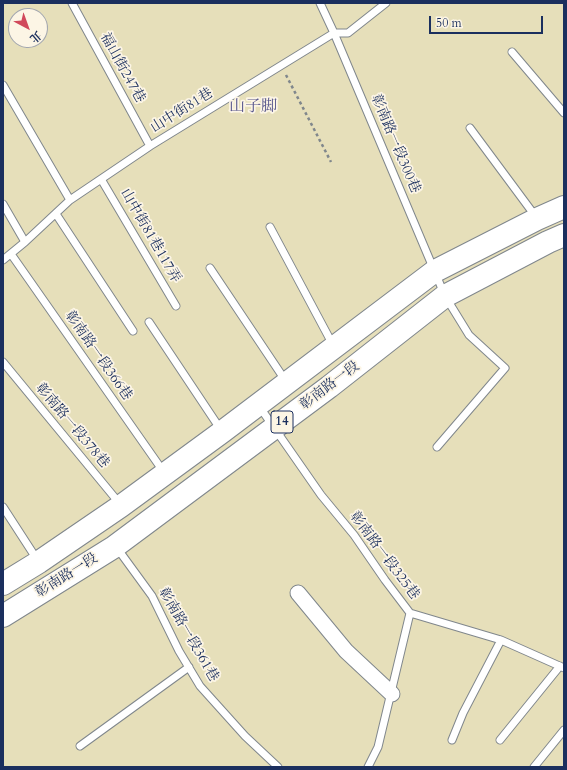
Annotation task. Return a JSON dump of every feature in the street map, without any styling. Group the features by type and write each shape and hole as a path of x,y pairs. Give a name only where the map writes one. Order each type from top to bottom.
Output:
{"main road":[{"name":"彰南路一段","path":"3,584 39,562 121,506 222,432 435,271 537,219 564,207"},
{"name":"彰南路一段","path":"3,616 115,545 329,387 445,296 564,234"}],"street":[{"path":"298,593 346,651 392,694"}],"lane":[{"name":"福山街247巷","path":"72,3 150,146"},
{"name":"彰南路一段300巷","path":"320,3 445,296 469,336 505,368 437,447"},
{"name":"山中街81巷","path":"3,260 25,242 70,200 150,146 334,33 348,33 386,3"},
{"path":"512,52 564,113"},
{"path":"3,85 70,200"},
{"path":"470,128 537,219"},
{"name":"山中街81巷117弄","path":"101,179 176,306"},
{"path":"3,204 25,242"},
{"path":"56,214 133,331"},
{"path":"270,227 334,347"},
{"name":"彰南路一段366巷","path":"11,254 165,473"},
{"path":"210,268 287,382"},
{"path":"149,322 222,432"},
{"name":"彰南路一段378巷","path":"3,362 121,506"},
{"name":"彰南路一段325巷","path":"258,404 320,495 354,535 410,613 392,694 378,747 368,767"},
{"path":"3,507 39,562"},
{"name":"彰南路一段361巷","path":"115,545 152,596 200,686 245,736 278,767"},
{"path":"410,613 501,640 562,667 500,740"},
{"path":"452,740 463,713 501,640"},
{"path":"80,746 189,667"},
{"path":"534,767 564,730"}],"path":[{"path":"281,65 331,162"}],"district":[{"name":"山子脚","path":"253,107"}]}
